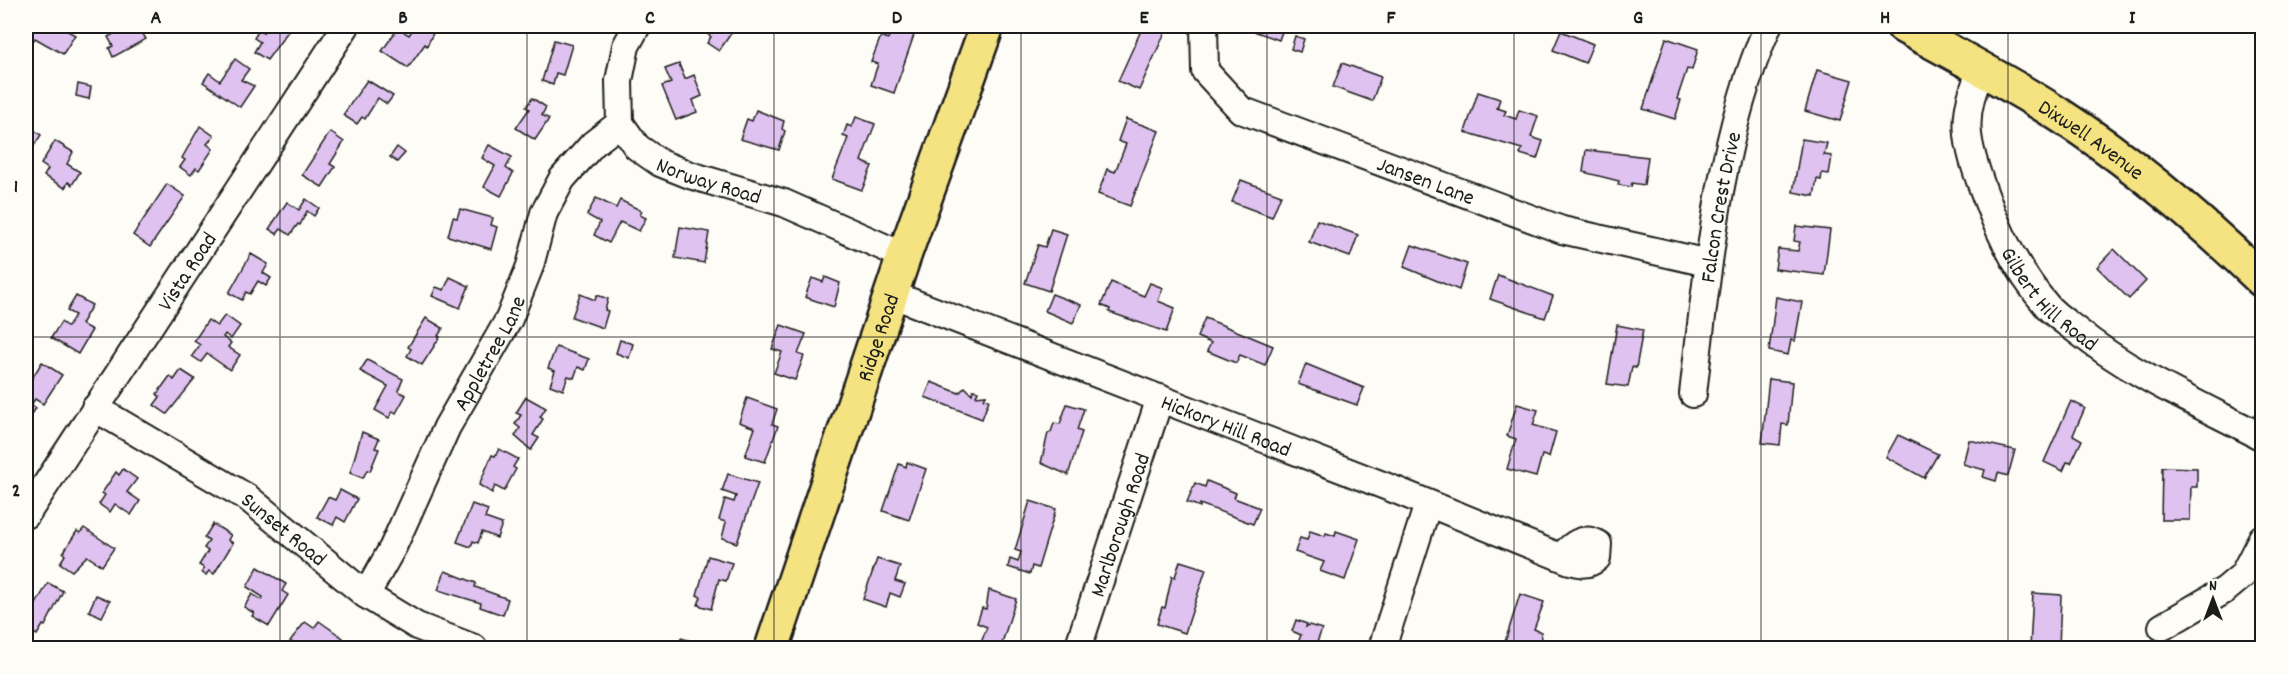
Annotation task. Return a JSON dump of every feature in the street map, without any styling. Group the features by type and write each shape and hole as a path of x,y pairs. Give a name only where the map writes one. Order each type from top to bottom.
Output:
{"main road":[{"name":"Ridge Road","path":"772,648 904,256 987,26"},
{"name":"Dixwell Avenue","path":"1903,26 1982,69 2062,117 2138,170 2211,231 2262,280"}],"street":[{"name":"Vista Road","path":"26,515 346,26"},
{"path":"620,123 619,81 626,46 637,26"},
{"name":"Jansen Lane","path":"1204,26 1205,71 1241,110 1562,230 1708,263"},
{"name":"Falcon Crest Drive","path":"1693,394 1708,263 1732,136 1768,26"},
{"name":"Gilbert Hill Road","path":"1982,69 1967,107 1966,131 1992,215 2010,256 2031,286 2049,308 2117,361 2262,437"},
{"name":"Norway Road","path":"620,123 637,147 660,163 690,175 784,203 904,256"},
{"name":"Appletree Lane","path":"366,595 393,547 447,427 509,319 530,266 544,213 558,187 593,144 620,123"},
{"name":"Hickory Hill Road","path":"891,294 1562,556"},
{"name":"Marlborough Road","path":"1078,648 1160,398"},
{"name":"Sunset Road","path":"95,408 248,498 366,595 417,626 474,648"},
{"path":"1382,648 1428,504"},
{"path":"2162,627 2225,590 2243,575 2262,538"}],"building":[{"path":"35,26 45,28 59,26 75,35 63,54 35,38 33,41 27,38"},
{"path":"128,26 138,26 146,39 113,57 109,48 113,46 108,37"},
{"path":"267,26 282,26 289,30 267,60 254,52 260,42 254,38 259,30 263,33"},
{"path":"415,26 430,26 435,29 427,46 425,44 408,68 382,51 398,28 409,35"},
{"path":"712,26 736,26 719,51 707,43 711,37 706,33"},
{"path":"1143,26 1168,26 1139,90 1118,81"},
{"path":"1249,26 1284,26 1279,40 1248,29"},
{"path":"892,27 914,35 894,93 871,85 878,64 871,62 881,36 888,39"},
{"path":"1561,31 1593,44 1585,63 1553,50"},
{"path":"1295,36 1304,39 1300,52 1291,49"},
{"path":"1666,38 1698,49 1692,70 1687,69 1677,99 1681,100 1675,119 1643,109"},
{"path":"554,40 572,45 563,75 556,73 553,85 542,81"},
{"path":"235,59 249,69 241,80 254,86 240,107 203,82 209,73 220,81"},
{"path":"1342,63 1381,77 1372,101 1333,87"},
{"path":"679,64 685,79 694,75 702,96 693,100 697,112 676,120 662,86 671,83 665,69"},
{"path":"1817,70 1852,80 1840,121 1805,111"},
{"path":"367,80 393,96 387,104 378,98 365,119 362,117 357,124 343,115"},
{"path":"78,84 91,87 89,99 76,96"},
{"path":"1478,92 1500,99 1497,108 1506,111 1504,115 1516,119 1519,110 1538,116 1531,137 1543,141 1537,159 1520,154 1522,149 1465,132"},
{"path":"532,98 546,107 542,115 549,119 535,140 516,128 529,109 526,107"},
{"path":"756,110 784,121 782,129 785,131 779,150 740,139 747,119 752,121"},
{"path":"856,117 875,124 861,161 872,166 862,190 832,179 848,138 843,136 847,125 852,127"},
{"path":"1126,119 1159,131 1130,206 1098,194 1107,169 1115,172 1126,144 1118,141"},
{"path":"200,126 214,136 207,144 213,149 199,170 196,168 191,175 180,167 185,160 182,158"},
{"path":"31,128 41,135 26,158 26,130 29,132"},
{"path":"330,132 344,142 330,164 335,167 322,187 302,175"},
{"path":"1802,139 1827,143 1824,155 1832,156 1829,174 1822,173 1821,180 1817,179 1814,196 1793,192"},
{"path":"55,141 73,152 67,164 80,172 72,185 68,182 65,188 44,176 48,169 41,164"},
{"path":"489,145 512,157 506,168 513,173 501,196 484,187 495,166 482,158"},
{"path":"397,147 405,153 397,162 390,157"},
{"path":"1586,150 1648,157 1644,185 1632,183 1631,187 1618,185 1619,181 1583,172"},
{"path":"1241,180 1281,195 1272,217 1232,202"},
{"path":"167,184 185,196 150,247 133,235"},
{"path":"596,198 616,208 620,200 642,211 640,215 646,218 639,231 620,222 609,243 594,235 600,222 587,215"},
{"path":"306,199 319,208 314,216 307,211 300,225 298,224 290,235 281,229 277,234 269,229 287,202 299,210"},
{"path":"460,209 493,218 491,225 497,227 491,249 448,236 453,217 457,218"},
{"path":"1317,220 1358,235 1350,257 1309,242"},
{"path":"1796,226 1830,230 1824,275 1775,269 1778,249 1798,251 1800,242 1794,241"},
{"path":"680,227 709,232 704,263 675,258"},
{"path":"1051,229 1067,234 1049,291 1025,283 1038,245 1045,247"},
{"path":"1412,245 1467,264 1459,290 1404,267"},
{"path":"2114,249 2146,281 2129,299 2097,267"},
{"path":"251,254 268,264 263,273 271,278 266,286 258,281 250,294 246,292 242,300 229,293"},
{"path":"1498,275 1553,296 1545,318 1490,299"},
{"path":"450,277 469,286 460,308 432,296 436,287 444,290"},
{"path":"825,277 840,283 834,307 805,297 812,278 823,282"},
{"path":"1111,282 1144,296 1150,283 1163,288 1158,301 1175,308 1166,332 1109,312 1110,309 1101,305"},
{"path":"580,294 595,300 597,295 608,299 605,310 608,311 603,328 572,317"},
{"path":"1052,294 1081,305 1073,323 1045,311"},
{"path":"76,296 92,305 81,324 92,330 78,354 51,338 61,322 68,327 75,315 67,311"},
{"path":"1776,297 1802,302 1795,341 1791,340 1788,355 1769,351"},
{"path":"225,315 240,326 231,339 225,334 223,337 231,343 228,347 240,355 230,370 207,354 201,362 192,356 200,345 194,341 208,320 217,326"},
{"path":"426,318 443,328 438,336 440,337 422,365 407,356 411,349 408,347"},
{"path":"1205,318 1273,346 1265,365 1240,355 1236,363 1207,351 1211,343 1197,337"},
{"path":"781,325 806,334 798,354 804,356 795,380 774,373 782,352 772,349"},
{"path":"1617,325 1643,330 1636,368 1632,367 1628,387 1607,384"},
{"path":"620,340 633,344 629,358 616,353"},
{"path":"556,347 589,359 585,370 578,367 574,378 568,376 563,390 550,385 555,371 548,368"},
{"path":"367,360 403,379 398,391 406,395 396,413 393,411 389,418 375,410 388,386 360,371"},
{"path":"42,362 62,375 43,404 35,399 31,405 36,408 29,419 26,416 26,388"},
{"path":"1306,364 1364,388 1357,405 1298,384"},
{"path":"181,370 195,379 167,414 154,405 160,397 157,394 170,376 174,380"},
{"path":"1769,379 1792,382 1788,425 1782,424 1780,445 1762,443"},
{"path":"931,382 959,393 965,387 972,394 973,390 978,391 976,396 986,395 984,399 989,400 982,419 925,397"},
{"path":"526,397 546,408 540,417 543,419 533,435 539,438 531,450 515,436 520,428 515,424 521,415 516,413"},
{"path":"747,398 777,409 772,424 778,426 765,462 745,456 755,428 739,422"},
{"path":"2071,401 2085,408 2073,435 2082,440 2071,463 2067,462 2063,471 2044,462"},
{"path":"1067,404 1084,409 1077,430 1082,432 1068,475 1041,463 1048,433 1051,432 1054,423 1060,424"},
{"path":"1517,404 1538,410 1533,425 1556,432 1549,457 1542,455 1536,477 1507,469 1516,439 1507,436"},
{"path":"362,432 379,439 375,448 379,449 370,471 367,470 363,478 350,473"},
{"path":"1898,435 1938,454 1924,478 1886,457"},
{"path":"1969,440 2015,450 2008,476 1998,473 1996,481 1983,477 1985,470 1963,464"},
{"path":"499,449 518,459 513,467 516,469 504,491 495,486 492,493 479,485 492,455 495,456"},
{"path":"907,462 926,469 909,520 883,511 899,464 906,467"},
{"path":"2162,467 2197,468 2197,487 2191,487 2190,520 2161,520"},
{"path":"123,469 137,479 127,492 140,501 131,515 115,504 110,512 99,504 105,495 102,493 116,472 119,475"},
{"path":"728,474 758,483 737,543 722,538 726,522 719,520 725,499 734,502 736,496 722,491"},
{"path":"1207,481 1236,493 1234,498 1260,508 1253,524 1200,504 1200,507 1187,502 1195,483 1205,487"},
{"path":"340,490 357,499 345,522 337,517 333,525 317,517 328,497 335,500"},
{"path":"1030,501 1056,509 1038,568 1032,566 1030,574 1008,567 1010,559 1018,562 1021,552 1015,550"},
{"path":"472,504 488,510 485,518 502,524 497,538 482,532 478,543 473,541 471,547 457,542"},
{"path":"213,524 231,535 228,540 233,543 214,574 209,571 206,575 202,573 204,568 199,565 208,551 204,548 209,541 204,538"},
{"path":"84,528 114,548 102,566 87,556 72,571 60,563 65,555 63,553 77,531 80,533"},
{"path":"1310,531 1325,536 1326,533 1335,536 1336,531 1359,539 1345,580 1320,571 1324,562 1295,552 1300,538 1307,540"},
{"path":"708,556 732,563 726,581 719,579 711,609 698,605 701,597 697,595"},
{"path":"877,559 900,566 895,581 905,584 900,597 890,593 886,607 863,599"},
{"path":"1180,561 1206,569 1185,633 1157,624 1162,607 1165,608 1172,576 1175,577"},
{"path":"258,567 286,584 282,591 288,595 269,626 252,616 254,613 244,607 252,594 262,600 263,597 247,587"},
{"path":"445,571 476,583 475,587 508,599 503,615 480,607 481,603 438,590"},
{"path":"48,583 63,591 45,626 43,625 37,635 26,629 31,620 28,618"},
{"path":"989,590 1016,599 1002,643 1013,646 1012,648 979,648 987,627 977,623 982,608 986,609"},
{"path":"2033,593 2061,595 2059,648 2030,648"},
{"path":"1520,594 1544,602 1534,629 1541,632 1542,639 1537,648 1515,648 1504,645"},
{"path":"96,595 110,601 102,617 89,611"},
{"path":"1296,620 1307,624 1306,627 1309,625 1322,629 1316,645 1319,648 1296,648 1301,635 1292,631"},
{"path":"319,621 343,638 336,648 300,648 290,641 305,622 314,628"},
{"path":"681,638 701,644 700,648 678,648"}]}
